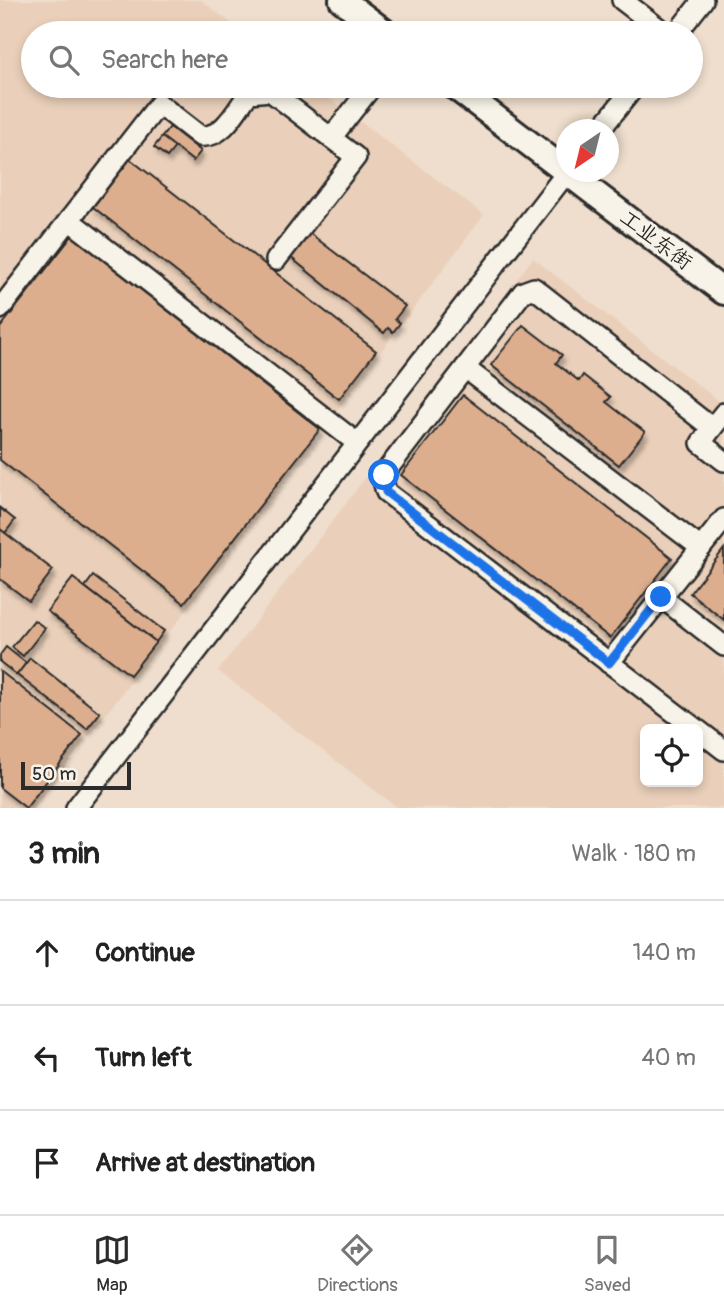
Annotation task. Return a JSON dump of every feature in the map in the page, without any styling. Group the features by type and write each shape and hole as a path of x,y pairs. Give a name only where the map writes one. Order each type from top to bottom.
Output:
{"main road":[{"path":"342,0 370,21"},
{"name":"工业东街","path":"470,98 556,164"},
{"name":"工业东街","path":"580,182 724,292"}],"street":[{"path":"622,0 649,21"},
{"path":"686,21 703,0"},
{"path":"0,309 159,104 200,136 205,137 219,132 245,98"},
{"path":"276,260 356,157 279,98"},
{"path":"331,138 363,98"},
{"path":"609,119 625,98"},
{"path":"76,808 559,182"},
{"path":"69,220 357,443"},
{"path":"689,724 386,492 383,480 387,470 523,292 534,288 718,420 701,443 724,461"},
{"path":"465,368 701,548"},
{"path":"609,663 724,519"},
{"path":"661,597 724,646"},
{"path":"703,734 724,750"}],"shaded area":[{"path":"0,0 201,0 228,21 21,21 21,98 329,98 484,215 169,633 33,808 0,808"},
{"path":"533,258 724,405 724,808 398,808 218,671"}],"building":[{"path":"170,127 201,151 193,161 162,137"},
{"path":"162,137 175,147 167,157 154,147"},
{"path":"130,159 376,351 339,399 93,207"},
{"path":"308,232 405,306 395,319 400,323 393,332 388,328 384,333 289,256"},
{"path":"72,236 320,429 184,603 0,460 0,328"},
{"path":"523,325 562,355 556,363 579,381 583,375 611,397 606,402 645,432 619,465 491,365"},
{"path":"463,395 672,558 610,638 401,475"},
{"path":"0,508 15,520 5,533 0,529"},
{"path":"0,529 53,570 29,601 0,579"},
{"path":"724,549 724,620 690,593"},
{"path":"93,576 164,631 156,642 85,587"},
{"path":"73,578 156,642 130,675 47,611"},
{"path":"34,620 45,628 23,656 12,647"},
{"path":"6,647 26,663 17,675 0,662 0,655"},
{"path":"30,658 100,713 87,729 17,675"},
{"path":"0,671 82,735 26,808 0,788"}],"route":[{"path":"384,475 383,486 386,492 609,663 661,597"}]}
